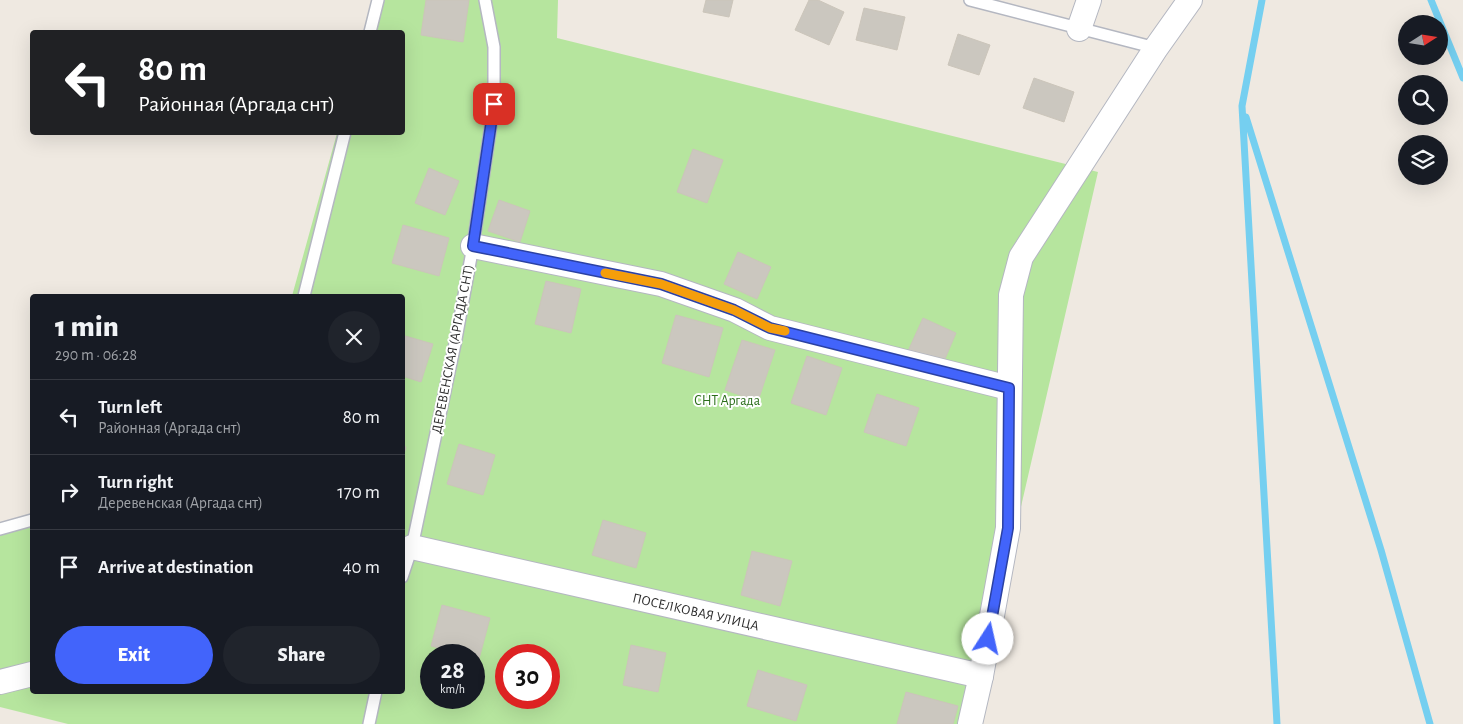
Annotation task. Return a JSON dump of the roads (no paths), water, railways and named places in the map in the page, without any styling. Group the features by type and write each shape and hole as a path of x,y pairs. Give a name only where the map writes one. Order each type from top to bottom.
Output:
{"street":[{"path":"1079,29 1089,0"},
{"path":"970,724 981,676 1008,528 1012,296 1021,257 1156,48 1190,0"},
{"path":"473,246 661,284 734,310 770,328 1009,388"},
{"name":"ПОСЕЛКОВАЯ УЛИЦА","path":"412,547 981,676"},
{"path":"0,682 30,674"}],"lane":[{"path":"370,30 378,0"},
{"name":"ДЕРЕВЕНСКАЯ (АРГАДА СНТ)","path":"405,568 412,547 456,339 473,246 494,104 494,47 485,0"},
{"path":"970,0 1156,48"},
{"path":"304,294 344,135"},
{"path":"0,529 30,521"},
{"path":"369,724 375,694"}],"waterway":[{"path":"1262,0 1242,106 1277,724"},
{"path":"1431,0 1463,78"},
{"path":"1246,117 1381,550 1430,724"}],"park label":[{"name":"СНТ Аргада","path":"727,400"}]}
